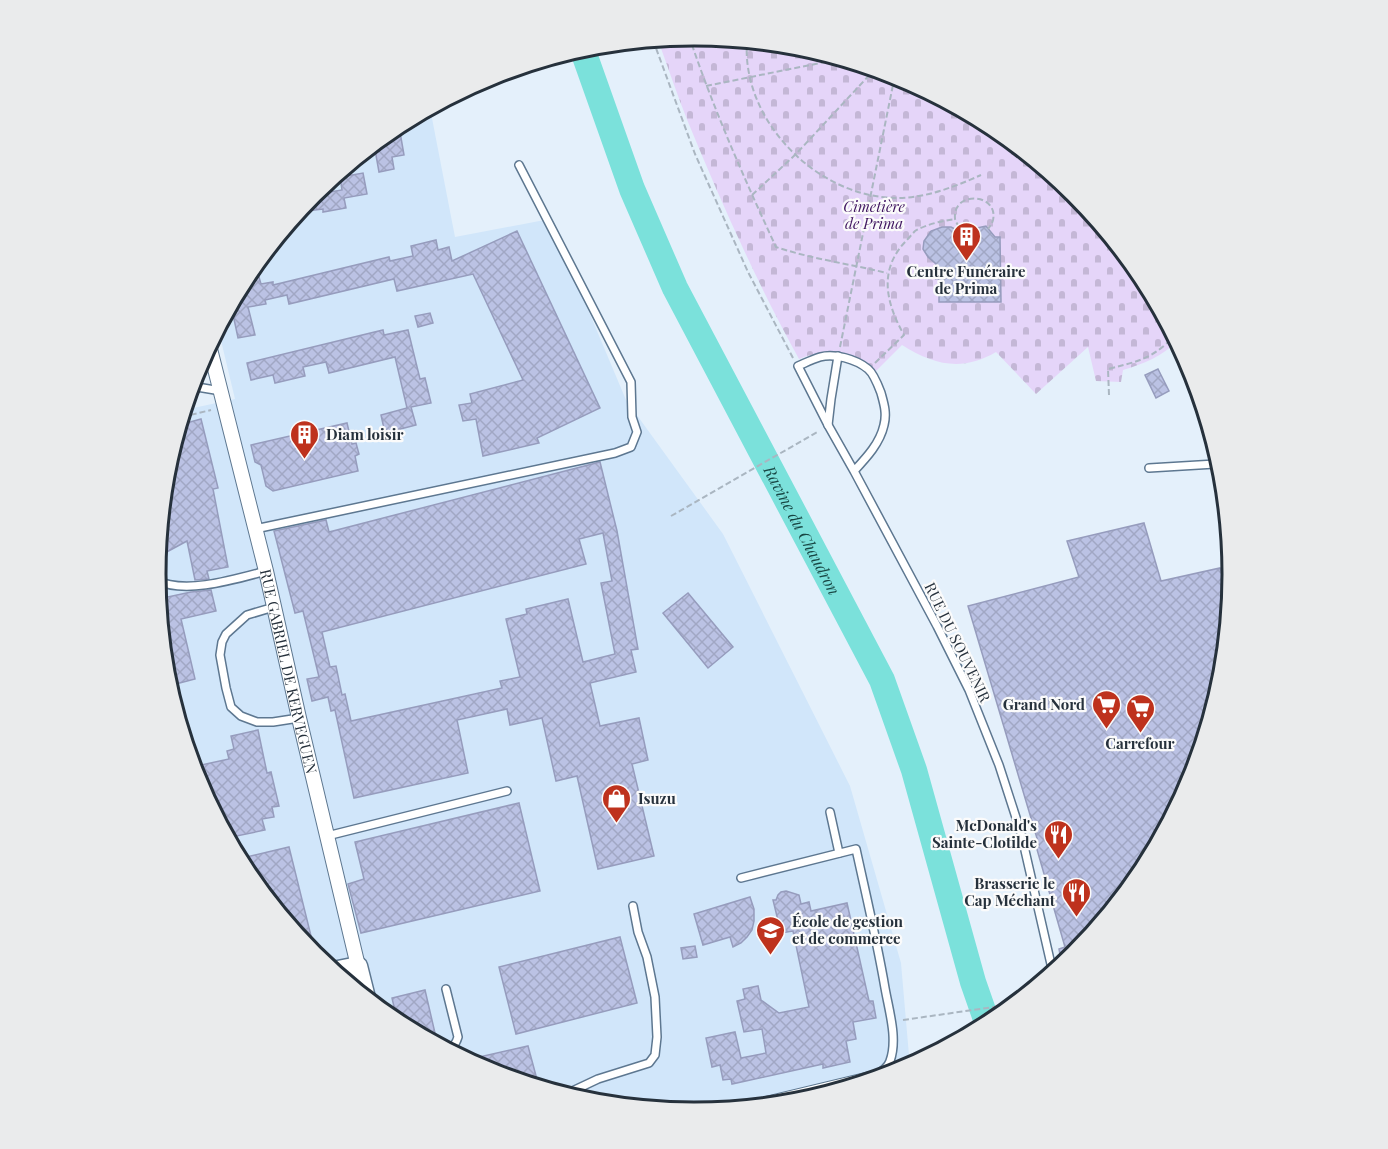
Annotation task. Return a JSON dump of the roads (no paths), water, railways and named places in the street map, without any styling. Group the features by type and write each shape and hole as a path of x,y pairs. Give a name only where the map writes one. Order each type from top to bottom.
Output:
{"street":[{"name":"RUE GABRIEL DE KERVEGUEN","path":"212,358 266,571 327,836 343,969"}],"lane":[{"path":"255,529 615,453 631,447 637,432 632,417 632,382 519,165"},
{"name":"RUE DU SOUVENIR","path":"838,356 821,356 798,366 969,690 999,765 1021,833 1051,963"},
{"path":"828,425 838,356 869,369 878,384 886,408 884,425 876,443 870,454 854,471"},
{"path":"200,388 221,391"},
{"path":"1149,468 1210,464"},
{"path":"166,584 222,583 266,571"},
{"path":"274,607 247,615 226,634 220,655 226,688 231,707 241,716 257,722 299,718"},
{"path":"327,836 507,791"},
{"path":"830,812 839,853"},
{"path":"741,878 856,849 891,1021 893,1044 890,1062 887,1065"},
{"path":"577,1089 598,1079 649,1063 655,1055 657,1037 655,997 633,906"},
{"path":"446,989 458,1037 454,1045"}],"waterway":[{"name":"Ravine du Chaudron","path":"586,58 632,189 675,288 882,680 914,770 973,982 985,1015"}],"place":[{"name":"Centre Funéraire de Prima","path":"966,262"},
{"name":"Diam loisir","path":"305,460"},
{"name":"Grand Nord","path":"1106,730"},
{"name":"Carrefour","path":"1140,734"},
{"name":"Isuzu","path":"617,824"},
{"name":"McDonald's Sainte-Clotilde","path":"1058,860"},
{"name":"Brasserie le Cap Méchant","path":"1076,918"},
{"name":"École de gestion et de commerce","path":"771,956"}],"park label":[{"name":"Cimetière de Prima","path":"874,214"}]}
